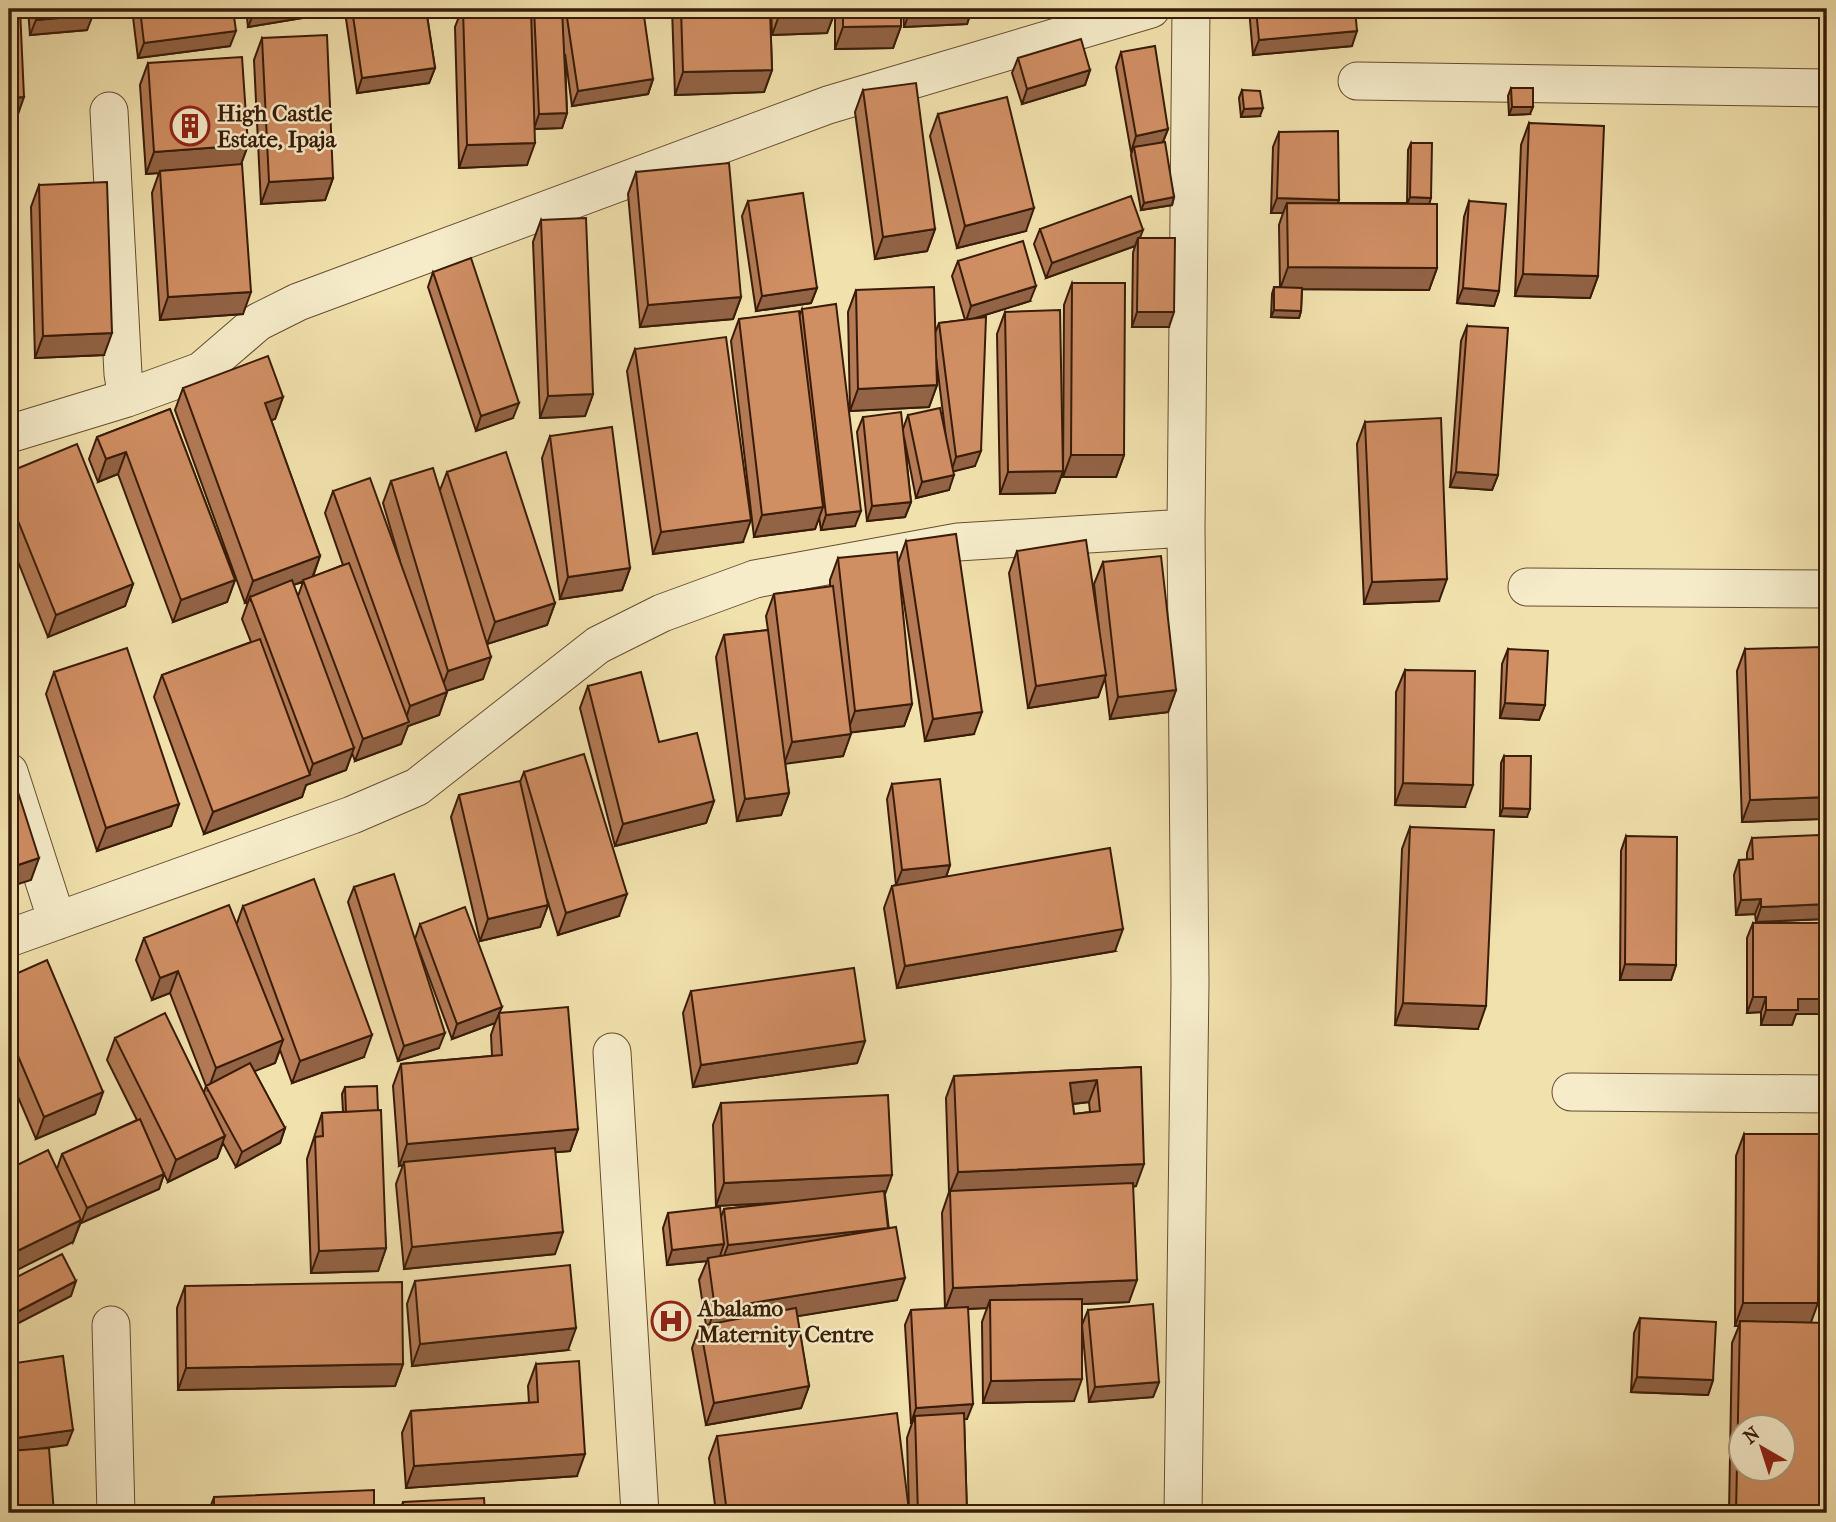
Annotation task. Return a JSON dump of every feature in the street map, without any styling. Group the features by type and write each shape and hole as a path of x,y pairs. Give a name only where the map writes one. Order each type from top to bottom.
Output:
{"street":[{"path":"9,434 127,398 201,371 258,322 298,302 828,105 1151,9"},
{"path":"1184,1513 1190,984 1186,528 1191,9"},
{"path":"1357,82 1827,88"},
{"path":"108,111 123,374 127,398"},
{"path":"9,938 352,815 417,788 598,645 662,613 755,579 958,542 1186,528"},
{"path":"1527,587 1827,589"},
{"path":"9,772 57,921"},
{"path":"612,1052 640,1513"},
{"path":"1571,1092 1827,1094"},
{"path":"111,1325 116,1513"}],"building":[{"path":"9,9 20,9 24,97 9,98"},
{"path":"35,9 92,9 93,15 36,20"},
{"path":"140,9 233,9 236,31 144,43"},
{"path":"352,9 426,9 435,68 362,78"},
{"path":"463,9 531,9 535,143 467,145"},
{"path":"534,9 562,9 567,113 539,114"},
{"path":"643,9 653,79 578,91 566,11"},
{"path":"681,9 770,9 772,70 683,72"},
{"path":"780,9 835,9 835,11 780,13"},
{"path":"843,9 901,9 901,26 843,27"},
{"path":"1256,9 1355,9 1357,31 1259,40"},
{"path":"327,35 333,178 269,182 262,38"},
{"path":"1081,39 1090,70 1027,89 1018,58"},
{"path":"1155,46 1168,129 1136,136 1121,52"},
{"name":"High Castle Estate, Ipaja","path":"242,57 248,145 154,152 148,63"},
{"path":"916,83 935,229 883,237 863,90"},
{"path":"1511,88 1533,88 1533,107 1512,107"},
{"path":"1242,90 1260,91 1263,108 1244,109"},
{"path":"1007,97 1034,208 965,226 938,114"},
{"path":"1529,123 1604,126 1598,276 1523,274"},
{"path":"1338,131 1339,200 1277,198 1279,132"},
{"path":"1165,142 1174,197 1144,203 1134,147"},
{"path":"1411,143 1432,143 1431,198 1410,197"},
{"path":"729,163 741,297 648,305 636,172"},
{"path":"242,164 251,292 168,297 160,171"},
{"path":"107,182 112,333 43,336 39,185"},
{"path":"803,193 817,288 762,296 748,201"},
{"path":"1131,196 1143,230 1052,263 1040,229"},
{"path":"1469,201 1506,204 1499,291 1463,288"},
{"path":"1287,203 1437,204 1437,268 1288,267"},
{"path":"586,218 593,394 548,396 541,220"},
{"path":"1138,238 1175,238 1174,312 1137,312"},
{"path":"1023,241 1036,286 971,306 958,261"},
{"path":"471,258 519,403 481,416 433,272"},
{"path":"1072,283 1125,283 1124,455 1071,455"},
{"path":"934,287 937,385 858,389 856,290"},
{"path":"1274,287 1302,288 1301,311 1274,310"},
{"path":"836,304 861,511 826,515 802,309"},
{"path":"1060,310 1063,471 1008,472 1005,312"},
{"path":"799,311 823,507 762,515 739,319"},
{"path":"986,317 981,451 956,457 939,323"},
{"path":"1467,326 1508,328 1498,475 1456,472"},
{"path":"726,337 751,520 661,532 635,349"},
{"path":"268,356 283,397 265,403 320,556 253,581 183,388"},
{"path":"940,408 954,475 922,482 908,415"},
{"path":"170,409 235,580 181,600 126,452 106,459 97,437"},
{"path":"901,412 911,502 872,506 863,417"},
{"path":"1441,418 1447,579 1372,582 1365,422"},
{"path":"612,427 630,568 568,577 550,436"},
{"path":"77,444 133,584 56,615 16,516 9,520 9,472"},
{"path":"506,452 555,603 495,622 447,472"},
{"path":"433,468 491,657 448,671 391,481"},
{"path":"370,478 447,692 410,706 333,491"},
{"path":"956,534 982,712 933,719 906,541"},
{"path":"1086,540 1106,675 1036,686 1017,551"},
{"path":"897,552 912,704 855,711 838,558"},
{"path":"1161,556 1176,690 1118,697 1103,562"},
{"path":"349,563 409,722 363,739 303,580"},
{"path":"292,580 354,748 313,764 250,597"},
{"path":"833,586 851,734 792,742 774,594"},
{"path":"768,630 789,793 745,799 724,635"},
{"path":"260,639 310,775 213,812 162,675"},
{"path":"1823,647 1827,797 1750,800 1745,649"},
{"path":"127,648 179,804 106,828 54,672"},
{"path":"1508,649 1548,651 1545,705 1505,703"},
{"path":"1405,670 1475,671 1473,785 1403,783"},
{"path":"641,672 659,742 697,733 714,801 623,824 588,686"},
{"path":"584,754 627,894 566,913 524,772"},
{"path":"1504,756 1531,756 1530,809 1503,808"},
{"path":"9,764 39,858 9,868"},
{"path":"940,779 950,865 902,870 892,784"},
{"path":"520,781 548,905 488,919 459,795"},
{"path":"1410,827 1494,830 1486,1006 1403,1003"},
{"path":"1819,835 1821,859 1827,859 1827,904 1761,907 1761,899 1741,900 1739,860 1753,859 1752,838"},
{"path":"1626,836 1677,837 1676,965 1625,964"},
{"path":"1110,848 1123,929 905,966 892,886"},
{"path":"394,874 445,1033 404,1046 354,887"},
{"path":"314,879 372,1035 300,1061 243,906"},
{"path":"229,905 283,1040 216,1068 178,971 160,978 144,938"},
{"path":"465,907 502,1007 457,1024 420,924"},
{"path":"1753,923 1827,923 1827,999 1798,999 1798,1010 1766,1010 1766,997 1753,997"},
{"path":"47,960 103,1092 44,1117 9,1035 9,977"},
{"path":"854,968 865,1041 701,1065 691,991"},
{"path":"568,1007 578,1129 407,1144 401,1064 502,1055 499,1013"},
{"path":"165,1013 225,1136 176,1160 115,1038"},
{"path":"250,1063 285,1128 242,1152 206,1086"},
{"path":"1141,1067 1144,1164 958,1172 954,1076","holes":["1097,1080 1100,1111 1074,1114 1070,1083"]},
{"path":"377,1086 378,1110 346,1112 345,1087"},
{"path":"888,1095 892,1175 724,1183 721,1103"},
{"path":"381,1110 386,1248 319,1251 315,1137 323,1136 322,1113"},
{"path":"140,1119 164,1174 87,1208 62,1154"},
{"path":"1744,1134 1819,1134 1818,1303 1743,1303"},
{"path":"555,1148 563,1232 412,1247 404,1162"},
{"path":"48,1150 81,1220 9,1255 9,1169"},
{"path":"1133,1183 1137,1280 953,1288 950,1191"},
{"path":"884,1191 888,1228 728,1245 724,1209"},
{"path":"720,1207 724,1244 672,1250 668,1213"},
{"path":"896,1227 905,1278 715,1309 708,1258"},
{"path":"62,1254 76,1281 9,1316 9,1281"},
{"path":"570,1265 576,1328 420,1344 415,1281"},
{"path":"402,1282 403,1364 186,1368 185,1286"},
{"path":"1082,1299 1082,1379 991,1381 990,1300"},
{"path":"1153,1304 1159,1382 1095,1387 1088,1310"},
{"path":"968,1307 973,1404 916,1408 911,1310"},
{"path":"796,1308 809,1386 714,1403 700,1326"},
{"path":"1640,1318 1716,1322 1713,1380 1637,1377"},
{"path":"1740,1321 1827,1323 1827,1513 1736,1513 1737,1484 1798,1484 1798,1414 1738,1414"},
{"path":"63,1356 73,1430 9,1439 9,1364"},
{"path":"579,1361 585,1454 414,1466 411,1411 538,1402 536,1364"},
{"path":"897,1413 909,1511 727,1513 717,1436"},
{"path":"964,1413 967,1513 918,1513 915,1416"},
{"path":"49,1448 54,1513 9,1513 9,1451"},
{"path":"374,1490 374,1513 214,1513 214,1497"},
{"path":"484,1498 485,1513 404,1513 403,1502"},
{"path":"1142,1508 1143,1513 1084,1513"}],"place":[{"name":"High Castle Estate, Ipaja","path":"190,126"},
{"name":"Abalamo Maternity Centre","path":"671,1321"}]}
